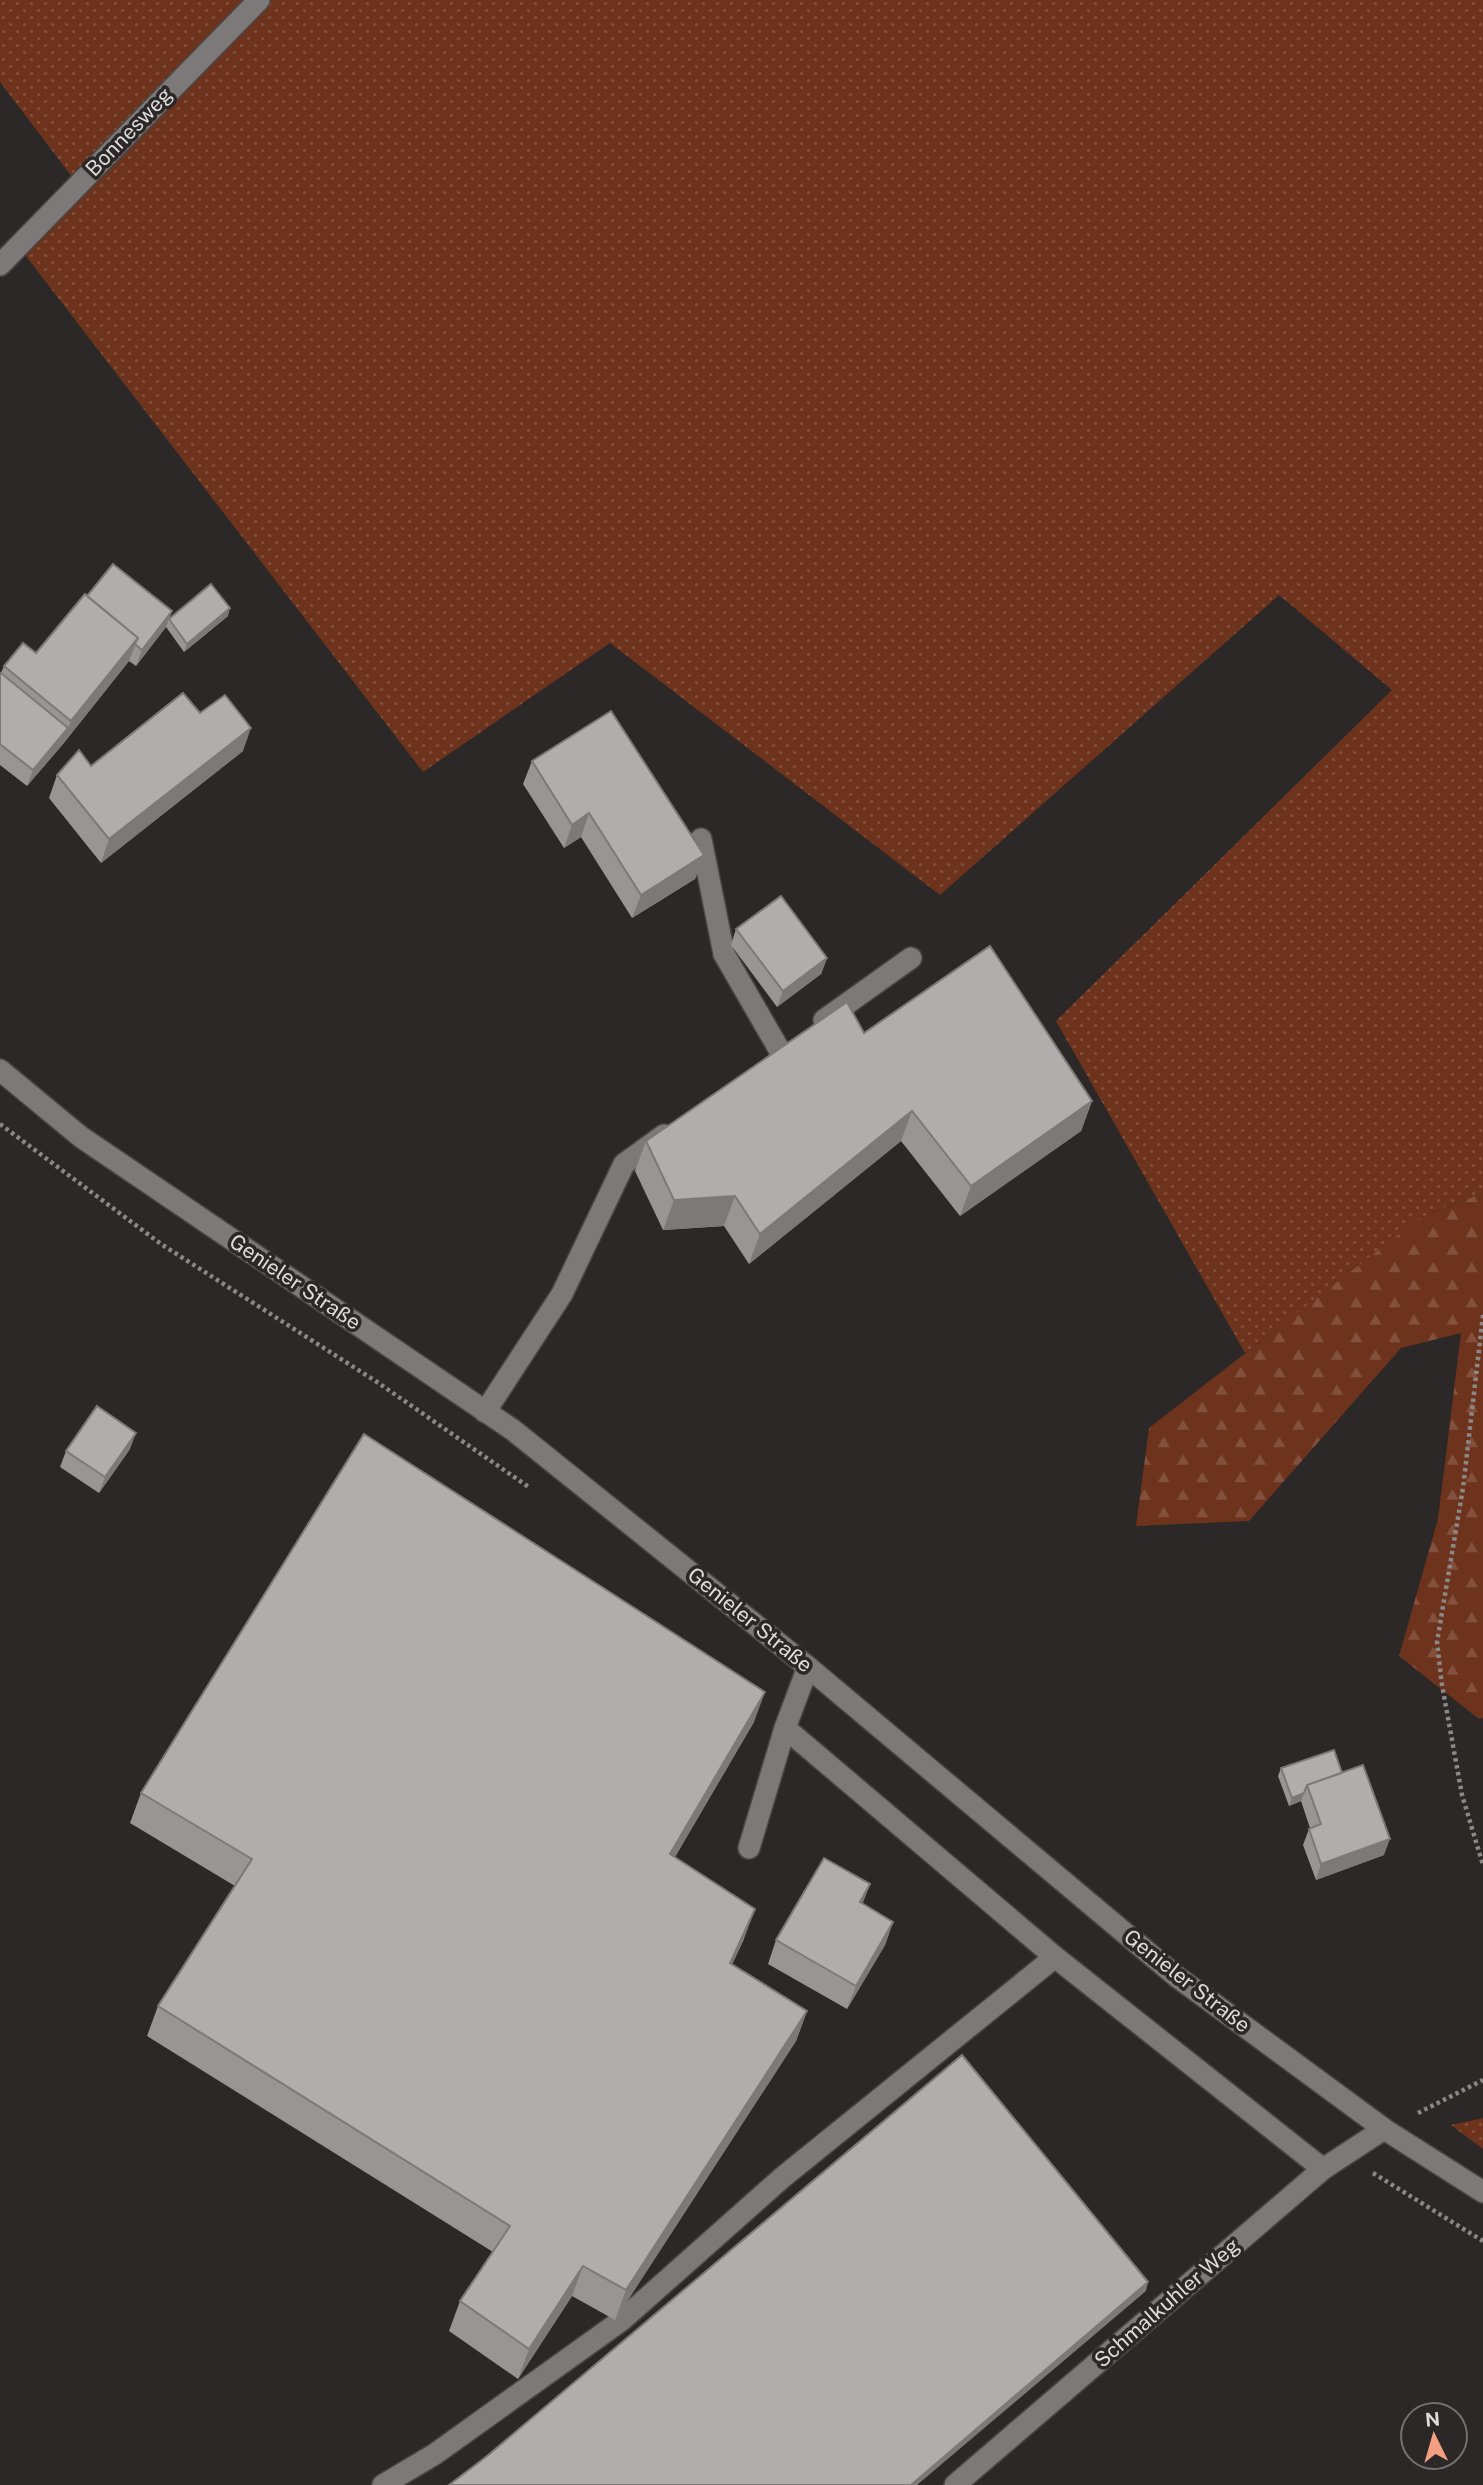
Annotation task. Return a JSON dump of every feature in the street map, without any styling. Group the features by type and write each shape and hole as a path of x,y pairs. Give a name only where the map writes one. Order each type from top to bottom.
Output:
{"street":[{"name":"Bonnesweg","path":"0,265 259,0"},
{"path":"701,839 724,954 775,1055 911,957"},
{"name":"Genieler Straße","path":"0,1070 81,1138 513,1430 808,1667 1176,1976 1384,2129 1483,2192"},
{"path":"485,1412 562,1294 624,1164 680,1124"},
{"path":"749,1847 785,1728 808,1667"},
{"path":"785,1728 1055,1957 1323,2169"},
{"path":"383,2485 435,2454 622,2320 783,2177 1055,1957"},
{"name":"Schmalkuhler Weg","path":"955,2485 1323,2169 1384,2129"}],"path":[{"path":"0,1124 161,1244 377,1382 532,1490"},
{"path":"1483,1315 1463,1488 1437,1642 1462,1795 1483,1865"},
{"path":"1384,2129 1444,2102 1483,2080"},
{"path":"1349,2150 1373,2173 1483,2241"}],"green space":[{"path":"0,0 266,0 73,178 0,82"},
{"path":"271,0 1483,0 1483,1193 1431,1213 1245,1353 1056,1021 1392,690 1279,595 940,895 610,643 423,772 19,247"},
{"path":"1483,1193 1483,1718 1479,1719 1399,1656 1438,1519 1461,1333 1401,1348 1249,1521 1136,1526 1149,1428 1421,1217"},
{"path":"1483,2118 1483,2149 1451,2125"}],"building":[{"path":"113,564 172,611 142,650 135,644 138,638 87,596"},
{"path":"211,584 230,608 187,644 169,619"},
{"path":"85,594 138,638 71,721 4,666 23,643 36,653"},
{"path":"1,673 68,728 33,770 0,744"},
{"path":"183,693 200,713 225,695 251,728 109,839 57,775 79,750 91,766"},
{"path":"611,711 704,855 641,895 589,813 572,825 532,761"},
{"path":"781,896 827,958 783,991 736,929"},
{"path":"990,946 1092,1101 971,1186 912,1111 760,1234 735,1196 674,1200 646,1141 847,1002 864,1033"},
{"path":"97,1406 136,1433 105,1477 66,1451"},
{"path":"364,1434 765,1692 670,1854 755,1909 730,1963 807,2011 626,2290 583,2266 529,2349 460,2301 510,2226 158,2006 252,1859 141,1793"},
{"path":"1334,1750 1342,1773 1307,1785 1304,1793 1292,1798 1281,1768"},
{"path":"1363,1765 1390,1839 1321,1864 1309,1829 1321,1824 1307,1785"},
{"path":"824,1858 870,1884 860,1902 893,1922 856,1986 776,1940"},
{"path":"962,2055 1148,2282 911,2485 449,2485 487,2456"}]}
